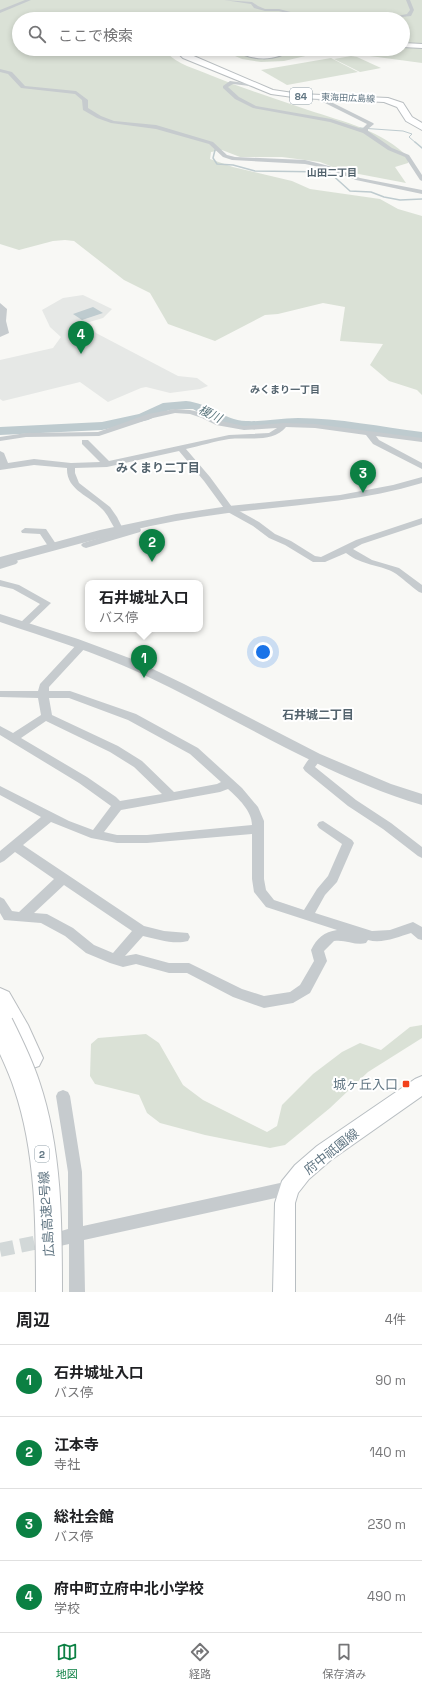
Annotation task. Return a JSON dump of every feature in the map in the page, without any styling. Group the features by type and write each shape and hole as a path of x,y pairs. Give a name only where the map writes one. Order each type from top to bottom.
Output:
{"highway":[{"path":"0,999 20,1033 41,1087 53,1146 56,1210 53,1243 43,1292"},
{"name":"広島高速2号線","path":"0,1024 22,1070 36,1118 47,1202 50,1292"}],"main road":[{"path":"410,45 422,46"},
{"name":"東海田広島線","path":"186,56 250,85 279,94 390,101 400,105 409,119 422,127"},
{"name":"府中祇園線","path":"284,1292 285,1203 289,1188 302,1172 324,1153 422,1085"}],"street":[{"path":"0,12 29,0"},
{"path":"226,0 252,3 256,7 265,10 279,10 287,12"},
{"path":"408,0 412,10 410,13"},
{"path":"0,70 10,73 19,84 27,88 76,93 85,100 86,111 99,117 120,123 156,127 211,143 225,156 241,159 305,162 327,167 358,179 422,192"},
{"path":"250,85 232,82 225,88 237,98 255,107 331,121 365,132 390,149 407,156 422,178"},
{"path":"311,96 325,101 371,124 365,129 365,132"},
{"path":"0,305 4,309 1,319 2,327 5,333 0,335"},
{"path":"0,439 26,435 99,434 151,416 175,412 190,412 205,416 219,423 244,428 284,425 315,426 422,440"},
{"path":"0,453 2,467 34,462 72,466 107,464 228,437 270,435 279,431 284,425"},
{"path":"368,432 376,442 422,466"},
{"path":"85,442 107,464"},
{"path":"181,448 208,479 229,509 256,524 272,536 288,543 313,559 322,560 359,542 422,521"},
{"path":"72,466 72,473 81,491 104,506 120,530"},
{"path":"5,559 175,517 229,509 369,494 422,480"},
{"path":"86,545 137,530 135,526"},
{"path":"25,531 43,531 53,547"},
{"path":"347,549 356,556 369,562 396,570 422,590"},
{"path":"0,566 12,563 5,559"},
{"path":"0,583 16,587 46,603 23,626"},
{"path":"0,618 82,645 145,670 315,759 357,778 422,800"},
{"path":"46,717 43,694 44,686 82,645"},
{"path":"0,694 70,695 132,717 194,751 230,783 252,807 258,821 258,879 260,892 270,904 372,936 380,937"},
{"path":"14,738 46,717 114,749 138,764 170,796"},
{"path":"0,730 83,780 112,800 117,806"},
{"path":"315,759 309,768 352,803 387,826 422,853"},
{"path":"95,835 117,806 220,788 230,783"},
{"path":"1,793 65,824 95,835 117,839 147,840 258,829"},
{"path":"0,858 50,816"},
{"path":"307,916 321,892 333,879 348,843 323,824"},
{"path":"14,846 140,930 164,936 184,937"},
{"path":"21,917 63,878"},
{"path":"0,902 8,916 43,918 69,932 90,949 115,959 123,962 136,960 169,968 189,968 238,993 264,1002 294,997 305,989 321,961 316,950 322,941 337,934 366,940 390,935 413,927 422,935"},
{"path":"115,959 140,930"},
{"path":"63,1096 75,1172 77,1292"},
{"path":"56,1239 289,1188"}],"shaded area":[{"path":"0,0 422,0 422,63 370,56 410,56 410,12 12,12 12,56 170,56 187,66 222,80 362,128 387,140 398,148 409,158 408,163 395,167 406,183 343,171 320,162 282,157 240,157 222,150 211,152 210,159 233,167 292,181 310,189 380,199 398,209 422,216 422,395 417,390 389,381 370,365 383,344 340,341 345,307 323,303 278,314 265,315 215,341 168,324 150,293 124,280 74,241 53,241 19,250 0,244"},
{"path":"235,56 305,56 284,61 261,62 242,59"},
{"path":"351,56 357,57 381,68 360,72 334,59"},
{"path":"331,58 358,72 287,85 261,70"},
{"path":"83,295 112,309 103,318 86,323 96,333 178,376 197,378 208,386 200,389 170,393 146,387 108,402 80,382 3,401 0,399 0,360 53,348 61,337 50,327 42,310 63,298"},
{"path":"93,307 103,313 82,320 73,314"},
{"path":"422,1025 422,1038 368,1072 330,1108 285,1145 270,1148 205,1135 160,1123 147,1113 139,1095 95,1084 90,1076 91,1044 98,1038 146,1034 159,1043 183,1085 203,1100 267,1132 277,1126 282,1105 313,1074 342,1052 360,1043 381,1050 410,1027"}],"waterway":[{"path":"360,128 403,131 412,134 409,137 416,143"},
{"path":"415,142 422,148"},
{"path":"215,150 213,158 217,164 233,165 255,171 329,172 350,191 371,192 384,197 400,200 422,199"},
{"name":"榎川","path":"0,431 102,426 143,417 167,406 186,405 196,406 225,422 246,425 297,422 319,423 422,436"}],"tunnel":[{"path":"0,1250 48,1240"}],"place":[{"name":"府中町立府中北小学校","path":"81,354"},
{"name":"総社会館","path":"363,493"},
{"name":"江本寺","path":"152,562"},
{"name":"石井城址入口","path":"144,678"},
{"name":"城ヶ丘入口","path":"406,1084"}],"district":[{"name":"山田二丁目","path":"332,172"},
{"name":"みくまり一丁目","path":"285,389"},
{"name":"みくまり二丁目","path":"158,468"},
{"name":"石井城二丁目","path":"318,715"}]}
